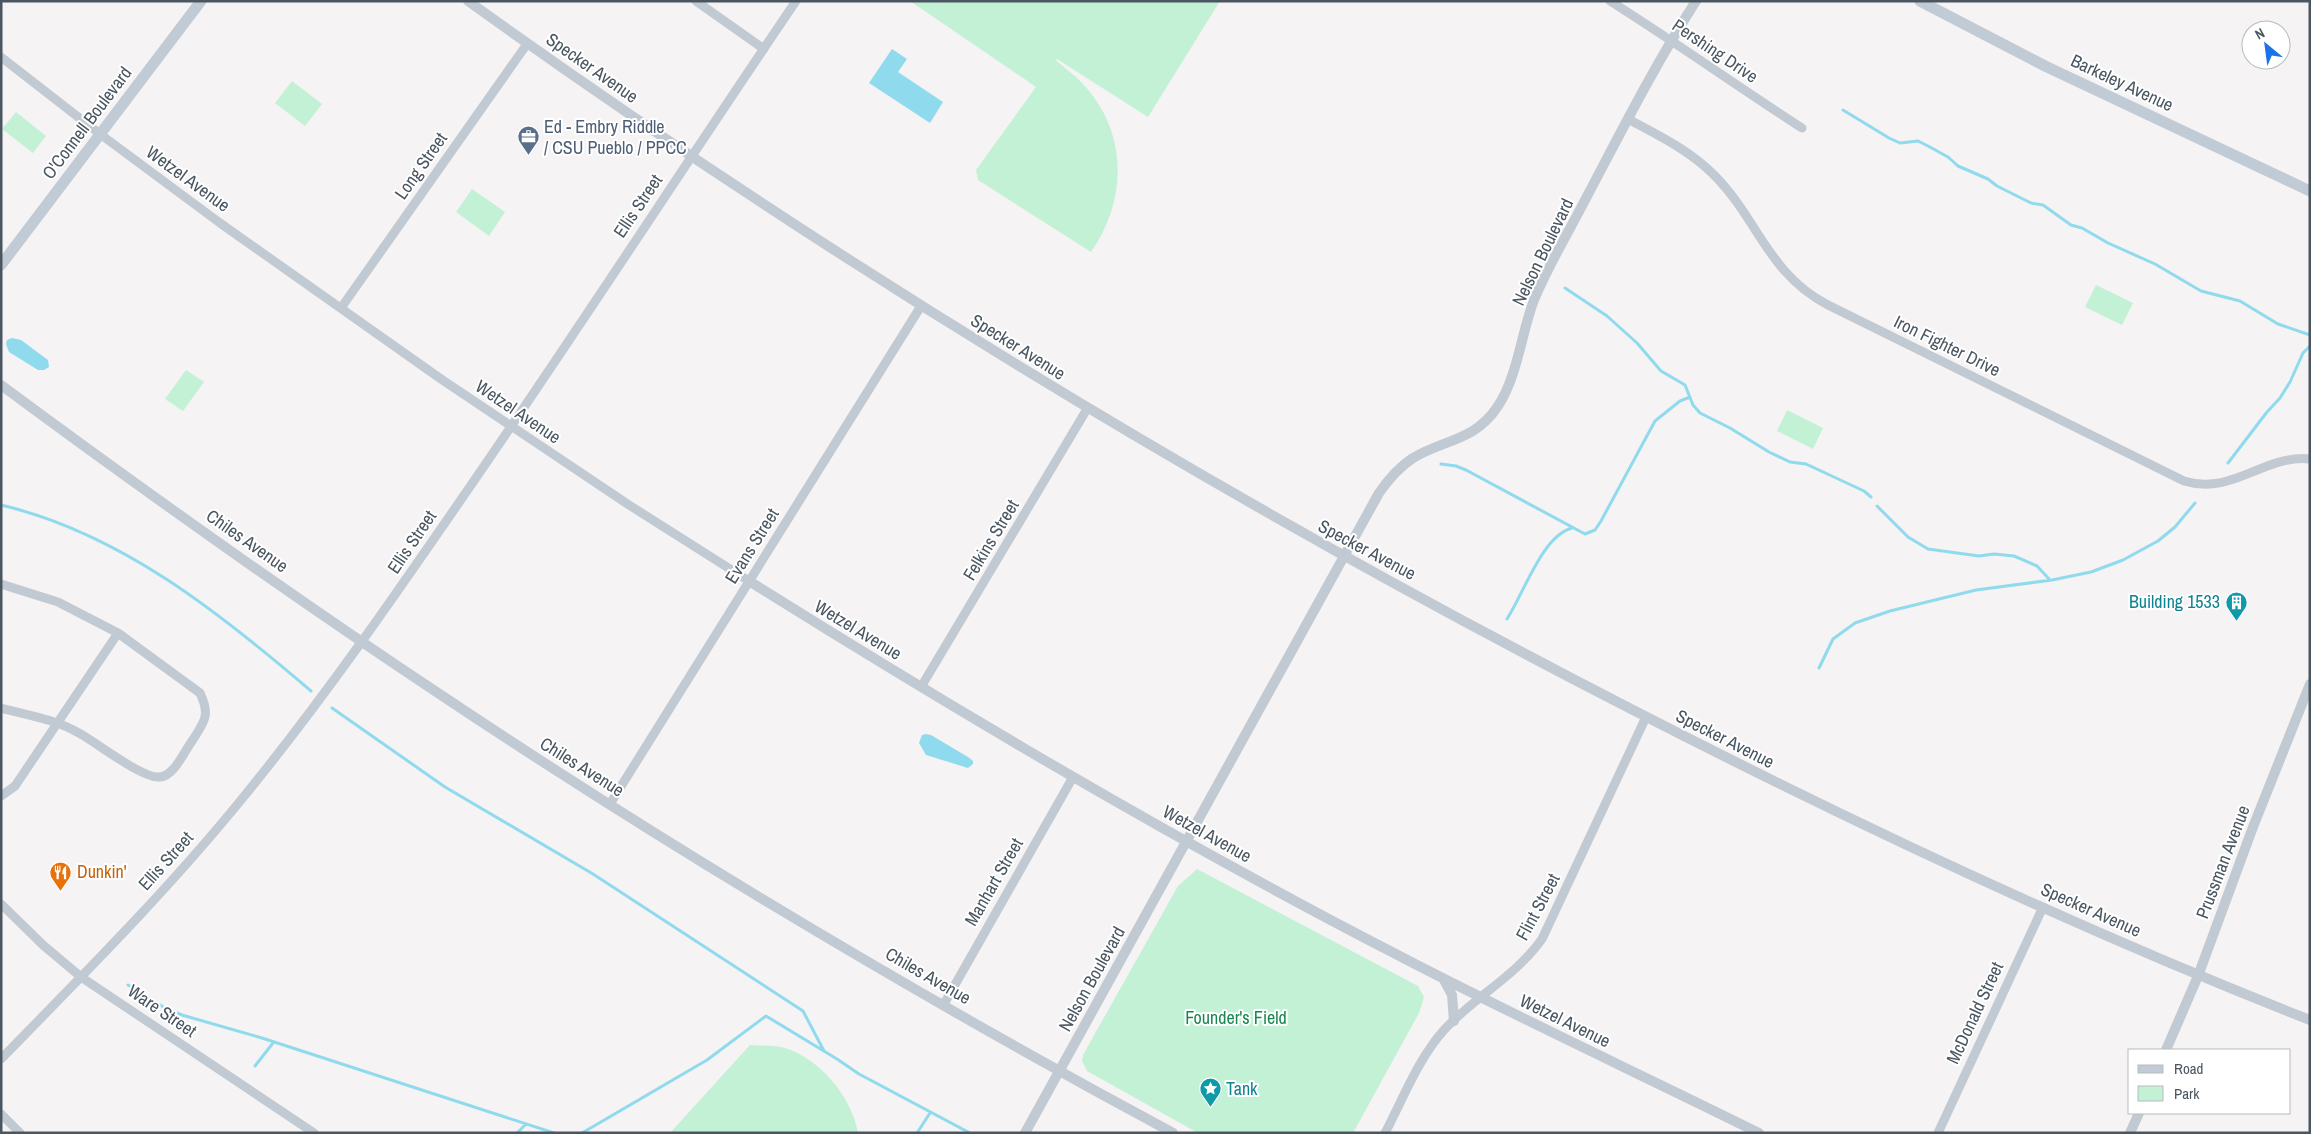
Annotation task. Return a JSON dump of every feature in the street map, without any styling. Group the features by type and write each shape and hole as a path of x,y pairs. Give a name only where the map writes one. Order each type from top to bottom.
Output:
{"main road":[{"name":"O'Connell Boulevard","path":"1,265 201,1"},
{"name":"Barkeley Avenue","path":"1920,1 2045,66 2310,192"}],"street":[{"name":"Specker Avenue","path":"468,1 691,157 810,236 1087,409 1345,558 1646,717 1857,822 2198,976 2310,1020"},
{"path":"696,1 764,48"},
{"name":"Ellis Street","path":"1,1059 162,890 241,801 364,642 511,427 796,1"},
{"name":"Pershing Drive","path":"1610,1 1672,39 1716,72 1802,128"},
{"name":"Nelson Boulevard","path":"1025,1133 1345,558 1379,493 1397,471 1423,453 1473,432 1491,417 1499,405 1509,386 1534,299 1628,119 1672,39 1696,1"},
{"name":"Long Street","path":"341,308 527,44"},
{"name":"Wetzel Avenue","path":"1,56 100,134 220,223 511,427 749,581 921,687 1187,842 1480,998 1759,1133"},
{"name":"Iron Fighter Drive","path":"1628,119 1683,150 1714,175 1781,269 1803,290 1828,306 2189,482 2207,486 2222,484 2286,459 2310,459"},
{"name":"Evans Street","path":"610,804 922,306"},
{"name":"Chiles Avenue","path":"1,385 154,496 445,698 610,804 944,1004 1059,1071 1173,1133"},
{"path":"1,393 21,399"},
{"name":"Felkins Street","path":"921,687 1087,409"},
{"path":"1,584 58,602 118,633 200,693 206,707 206,720 171,772 160,777 145,774 77,732 58,723 1,708"},
{"path":"1,796 15,786 118,633"},
{"name":"Prussman Avenue","path":"2166,1049 2198,976 2253,827 2310,684"},
{"name":"Flint Street","path":"1385,1133 1429,1050 1454,1021 1521,964 1542,939 1646,717"},
{"name":"Manhart Street","path":"944,1004 1073,777"},
{"name":"Ware Street","path":"1,904 46,948 81,977 314,1133"},
{"name":"McDonald Street","path":"1938,1133 2043,907"},
{"path":"1443,978 1452,995 1454,1021"},
{"path":"1,1114 20,1133"},
{"path":"2130,1133 2139,1114"}],"green space":[{"path":"910,1 1220,1 1148,117 1056,60 1079,80 1097,102 1108,122 1115,144 1118,166 1117,188 1112,210 1091,252 978,180 976,170 1036,87"},
{"path":"292,81 322,104 305,126 275,103"},
{"path":"16,112 46,136 33,153 2,129"},
{"path":"472,189 505,212 489,236 456,212"},
{"path":"2096,285 2133,303 2122,325 2085,307"},
{"path":"186,370 204,382 183,411 165,399"},
{"path":"1787,410 1823,428 1813,449 1777,431"},
{"name":"Founder's Field","path":"1197,869 1418,986 1424,997 1419,1013 1353,1133 1198,1133 1087,1071 1082,1061 1083,1055 1178,886"},
{"path":"750,1045 785,1048 798,1053 822,1070 849,1106 855,1119 858,1133 670,1133"}],"water":[{"path":"892,49 907,59 898,72 943,102 930,123 869,83"},
{"path":"12,338 21,340 48,360 49,367 44,370 38,370 9,352 6,344 7,340"},
{"path":"922,735 931,735 968,757 973,761 973,764 968,768 926,755 919,743"}],"waterway":[{"path":"1843,110 1900,143 1918,141 1928,146 1948,157 1958,166 1988,179 1997,186 2031,203 2043,205 2071,225 2082,228 2108,243 2155,264 2201,291 2240,301 2278,324 2310,335"},
{"path":"1565,288 1607,316 1637,343 1661,371 1685,385 1693,405 1700,413 1730,428 1769,452 1790,462 1806,464 1864,491 1871,497"},
{"path":"2228,463 2280,398 2290,382 2303,353 2310,346"},
{"path":"1441,464 1456,466 1466,470 1585,534 1595,530 1601,521 1655,421 1680,401 1690,397"},
{"path":"1819,668 1833,639 1855,623 1890,611 1976,590 2052,580 2091,572 2123,560 2158,541 2175,527 2195,503"},
{"path":"1,505 45,518 87,535 166,579 241,633 311,691"},
{"path":"1877,506 1908,537 1928,549 1979,556 1994,554 2014,556 2037,566 2050,580"},
{"path":"1507,619 1543,553 1561,533 1572,528"},
{"path":"332,708 445,787 593,874 803,1011 824,1051"},
{"path":"128,985 165,1008 182,1015 262,1038 554,1133"},
{"path":"582,1133 707,1060 766,1016 859,1074 970,1133"},
{"path":"255,1066 273,1043"},
{"path":"917,1133 930,1113"},
{"path":"517,1133 526,1124"}],"place":[{"name":"Ed - Embry Riddle / CSU Pueblo / PPCC","path":"528,156"},
{"name":"Building 1533","path":"2236,621"},
{"name":"Dunkin'","path":"61,891"},
{"name":"Tank","path":"1210,1108"}]}
